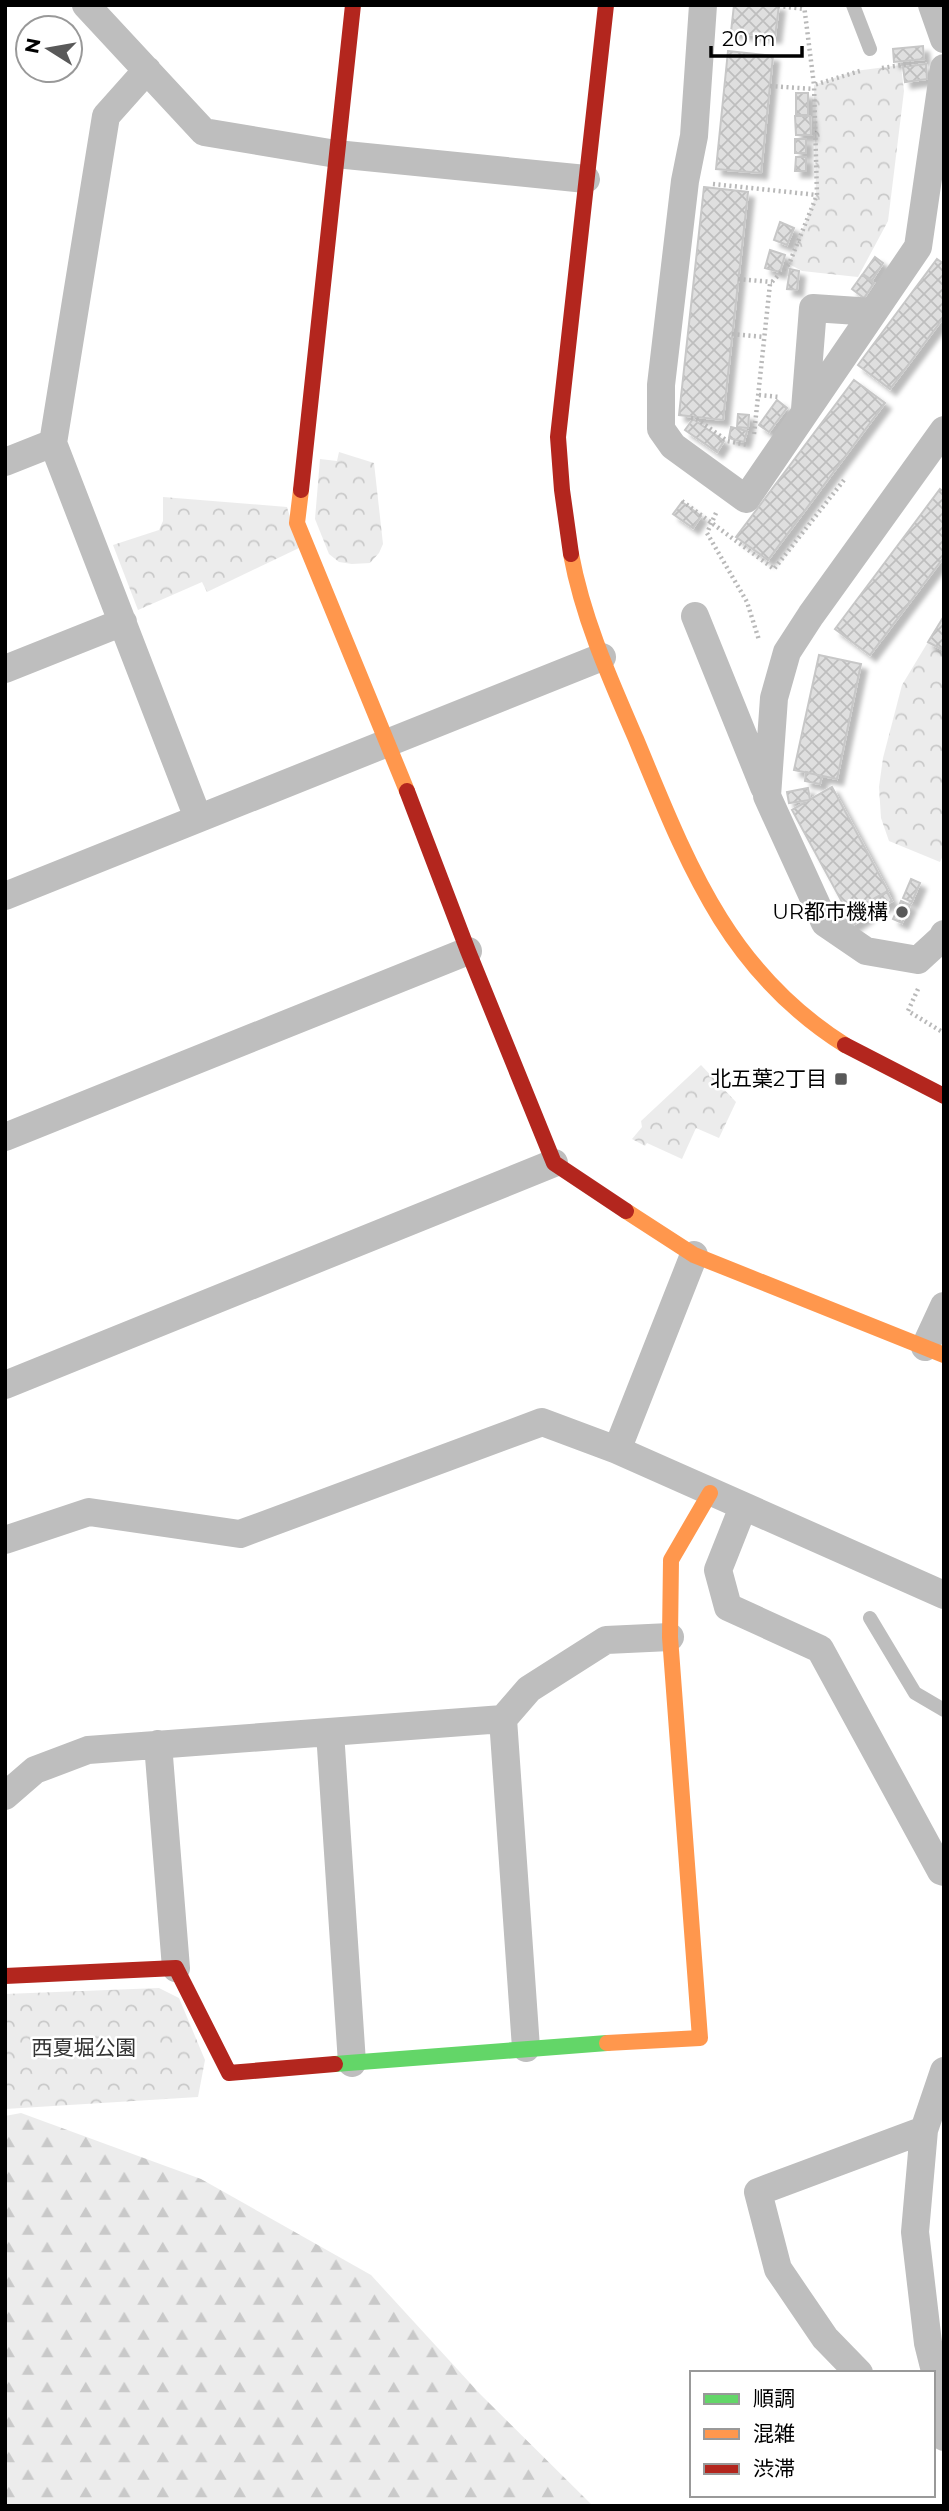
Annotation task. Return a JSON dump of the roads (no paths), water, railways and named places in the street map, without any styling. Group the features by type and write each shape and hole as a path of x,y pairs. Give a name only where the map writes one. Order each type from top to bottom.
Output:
{"street":[{"path":"86,5 204,132 337,154 586,179"},
{"path":"353,5 297,523 388,743 554,1163 694,1255 935,1351 944,1306"},
{"path":"606,5 558,448 560,493 577,581 602,657 693,876 739,948 771,986 802,1016 834,1040 872,1062 944,1096"},
{"path":"702,5 694,136 685,181 661,385 661,429 673,446 746,499 760,459 805,411 918,247 944,68"},
{"path":"932,5 944,39"},
{"path":"148,70 106,116 53,443 198,818"},
{"path":"805,411 813,308 873,312"},
{"path":"767,796 774,698 787,652 944,430"},
{"path":"5,462 53,443"},
{"path":"695,616 767,796 825,923 866,951 918,960 942,939 944,934"},
{"path":"5,669 122,622"},
{"path":"5,896 602,657"},
{"path":"5,1138 468,951"},
{"path":"5,1385 554,1163"},
{"path":"617,1450 694,1255"},
{"path":"5,1540 89,1512 240,1534 542,1422 617,1450 944,1595"},
{"path":"158,1744 176,1968 229,2073 526,2048 700,2038 670,1637 671,1560 710,1493"},
{"path":"743,1507 718,1570 728,1607 820,1649 934,1859 944,1872"},
{"path":"5,1796 35,1770 88,1749 503,1719 529,1689 606,1640 670,1637"},
{"path":"503,1719 526,2048"},
{"path":"330,1732 352,2063"},
{"path":"5,1976 176,1968"},
{"path":"944,2071 924,2130 915,2232 928,2343 944,2407"},
{"path":"857,2371 825,2337 778,2269 758,2192 924,2130"}],"lane":[{"path":"853,5 870,49"},
{"path":"870,1618 915,1693 944,1710"}],"place":[{"name":"UR都市機構","path":"902,912"},
{"name":"北五葉2丁目","path":"841,1079"}],"park label":[{"name":"西夏堀公園","path":"84,2048"}]}
